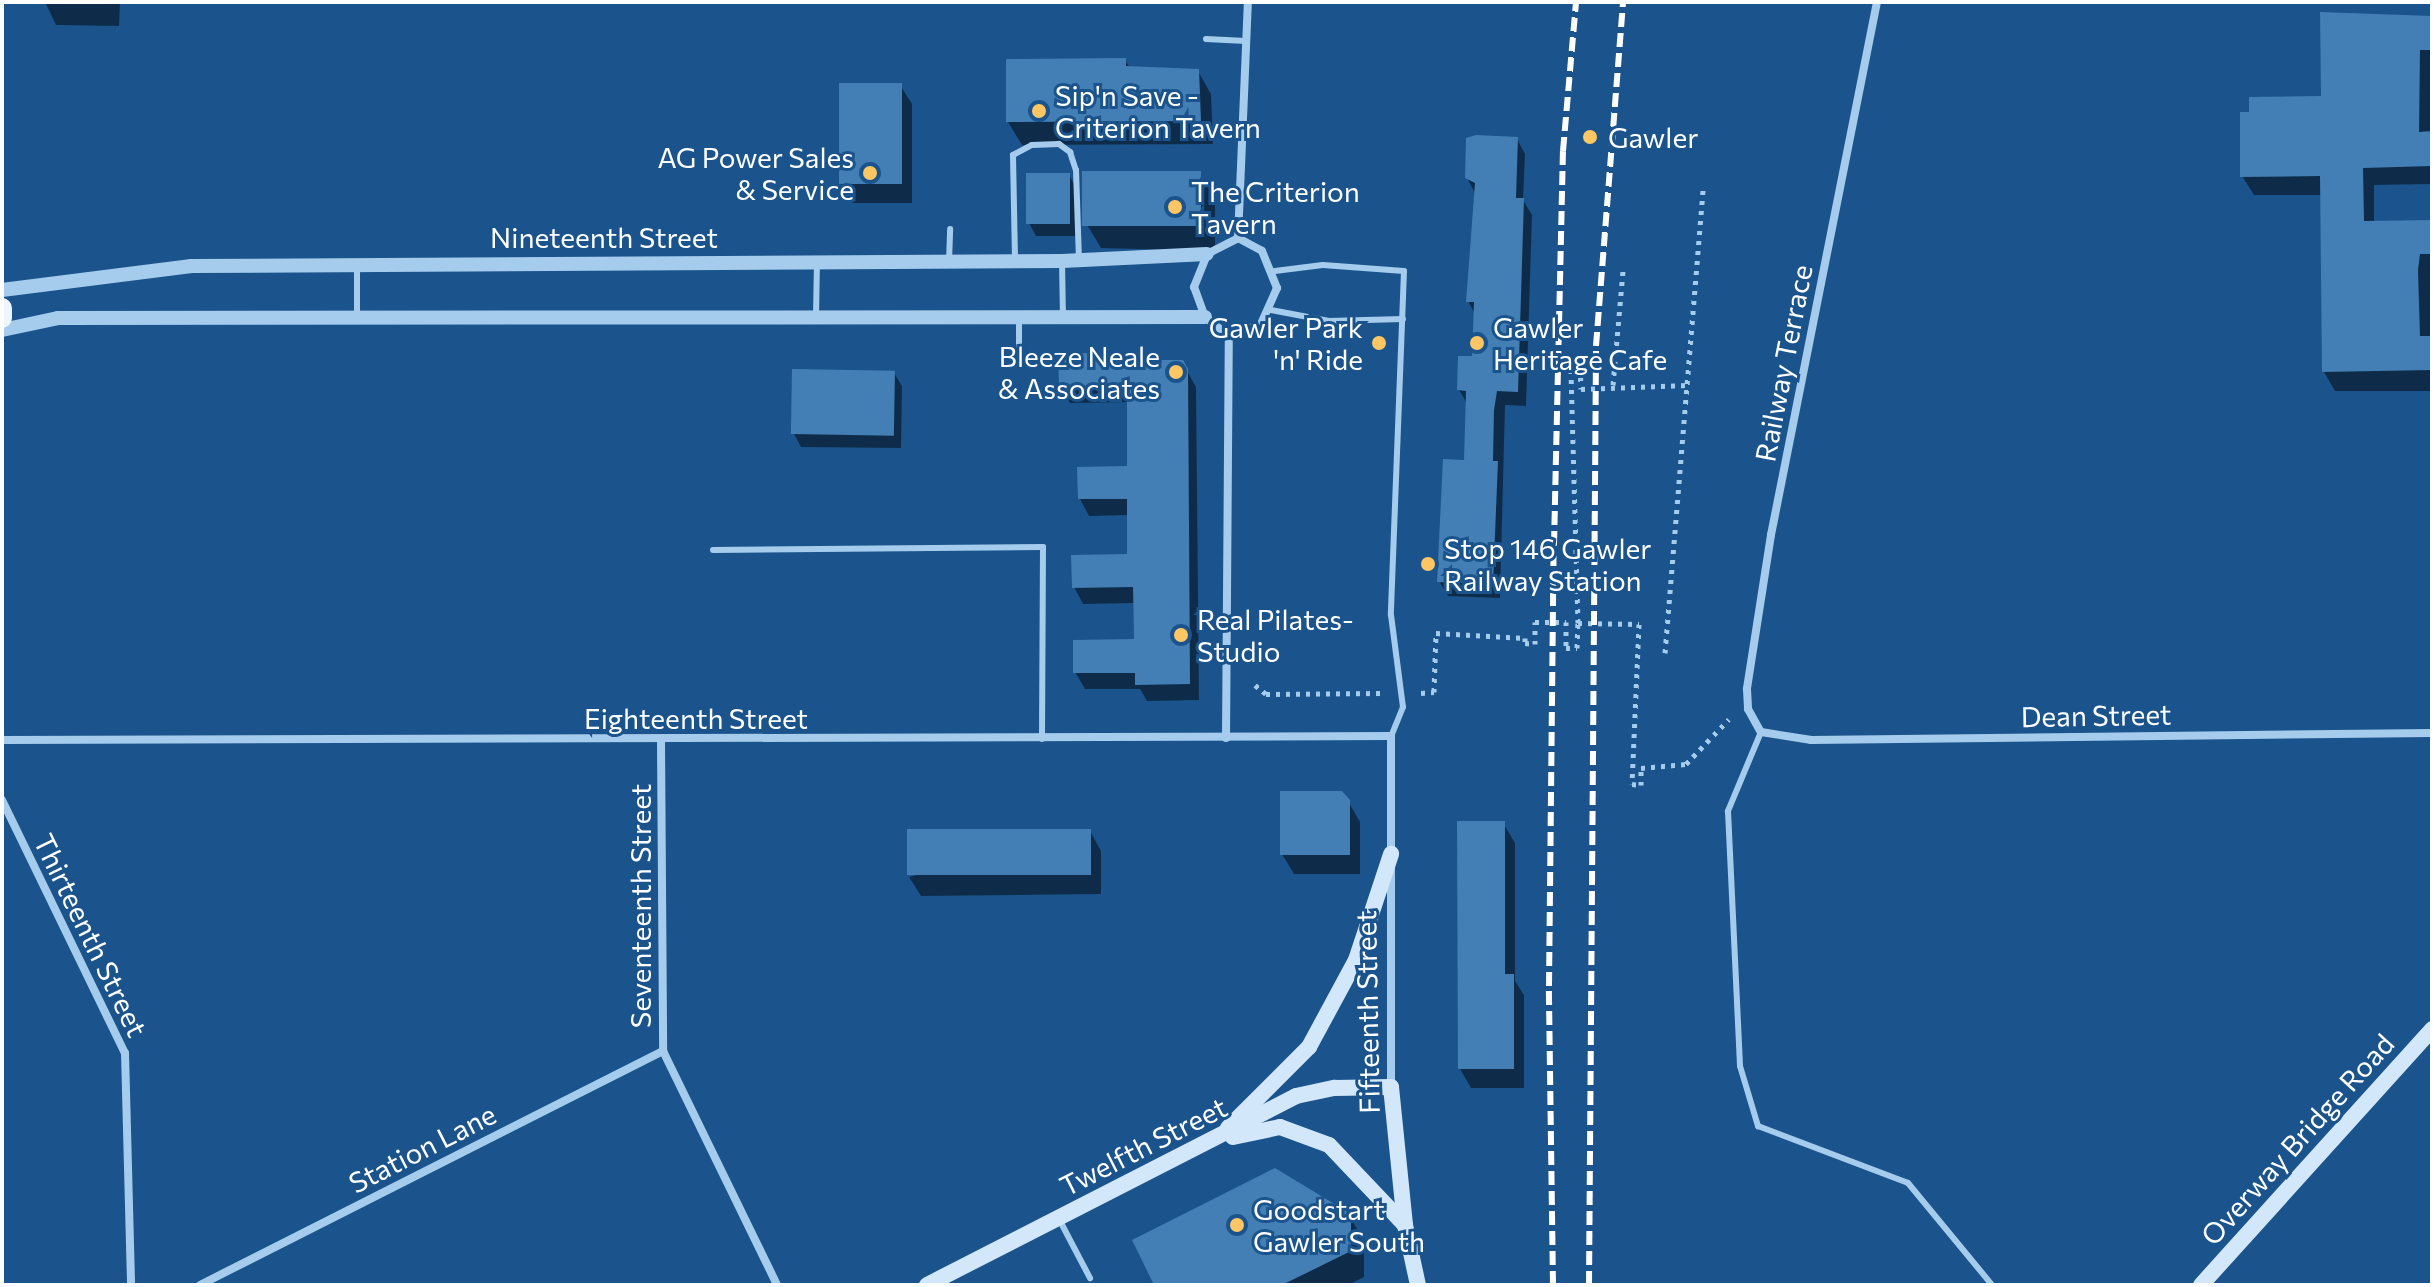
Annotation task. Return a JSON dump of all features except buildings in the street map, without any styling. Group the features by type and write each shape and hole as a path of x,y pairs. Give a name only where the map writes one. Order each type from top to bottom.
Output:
{"main road":[{"path":"2,308 2,318"},
{"path":"1215,1140 1309,1047 1356,960 1391,854"},
{"name":"Overway Bridge Road","path":"2201,1285 2432,1029"},
{"name":"Twelfth Street","path":"927,1285 1296,1096 1335,1088 1391,1087"},
{"name":"Fifteenth Street","path":"1391,1087 1405,1225 1418,1285"},
{"path":"1215,1140 1280,1127 1329,1145 1405,1225"}],"street":[{"path":"1238,238 1248,2"},
{"name":"Railway Terrace","path":"1748,709 1771,535 1877,2"},
{"path":"1229,336 1205,317 1194,287 1207,254 1238,238"},
{"path":"1229,336 1251,330 1271,310 1275,271 1262,251 1238,238"},
{"name":"Nineteenth Street","path":"2,290 191,266 1062,261 1207,254"},
{"path":"2,330 58,318 1205,317"},
{"path":"1226,738 1229,336"},
{"path":"1748,709 1761,732"},
{"name":"Dean Street","path":"1761,732 1811,740 2432,733"},
{"name":"Eighteenth Street","path":"2,740 661,741 1391,736"},
{"name":"Fifteenth Street","path":"1391,736 1391,1087"},
{"name":"Seventeenth Street","path":"661,741 663,1051 777,1285"},
{"name":"Thirteenth Street","path":"2,800 125,1053 131,1285"},
{"name":"Station Lane","path":"200,1285 663,1051"}],"lane":[{"path":"1206,39 1246,41"},
{"path":"1016,261 1013,155 1032,145 1059,144 1070,152 1076,170 1079,260"},
{"path":"949,262 950,229"},
{"path":"1062,261 1063,317"},
{"path":"816,317 817,262"},
{"path":"357,264 357,319"},
{"path":"1275,271 1323,265 1404,271 1391,633 1403,707 1391,736"},
{"path":"1271,310 1329,321 1403,319"},
{"path":"1019,317 1019,365"},
{"path":"713,550 1043,547 1042,739"},
{"path":"1761,732 1728,811 1740,1066 1758,1126 1908,1183 1992,1285"},
{"path":"1059,1219 1090,1278"}],"path":[{"path":"1665,653 1703,188"},
{"path":"1421,693 1434,692 1436,633 1525,638 1525,643 1535,644 1535,622 1566,622 1566,648 1577,648 1571,366 1580,367 1581,389 1613,390 1623,270"},
{"path":"1613,385 1688,385"},
{"path":"1578,623 1639,624 1632,784 1641,785 1641,768 1686,764 1732,716 1748,709"},
{"path":"1255,685 1266,694 1381,693"}],"railway":[{"path":"1553,1285 1549,986 1554,545 1563,151 1576,2"},
{"path":"1589,1285 1596,346 1623,2"}],"place":[{"name":"Sip'n Save - Criterion Tavern","path":"1039,111"},
{"name":"Gawler","path":"1590,137"},
{"name":"AG Power Sales & Service","path":"870,173"},
{"name":"The Criterion Tavern","path":"1175,207"},
{"name":"Gawler Park 'n' Ride","path":"1379,343"},
{"name":"Gawler Heritage Cafe","path":"1477,343"},
{"name":"Bleeze Neale & Associates","path":"1176,372"},
{"name":"Stop 146 Gawler Railway Station","path":"1428,564"},
{"name":"Real Pilates- Studio","path":"1181,635"},
{"name":"Goodstart Gawler South","path":"1237,1225"}]}
